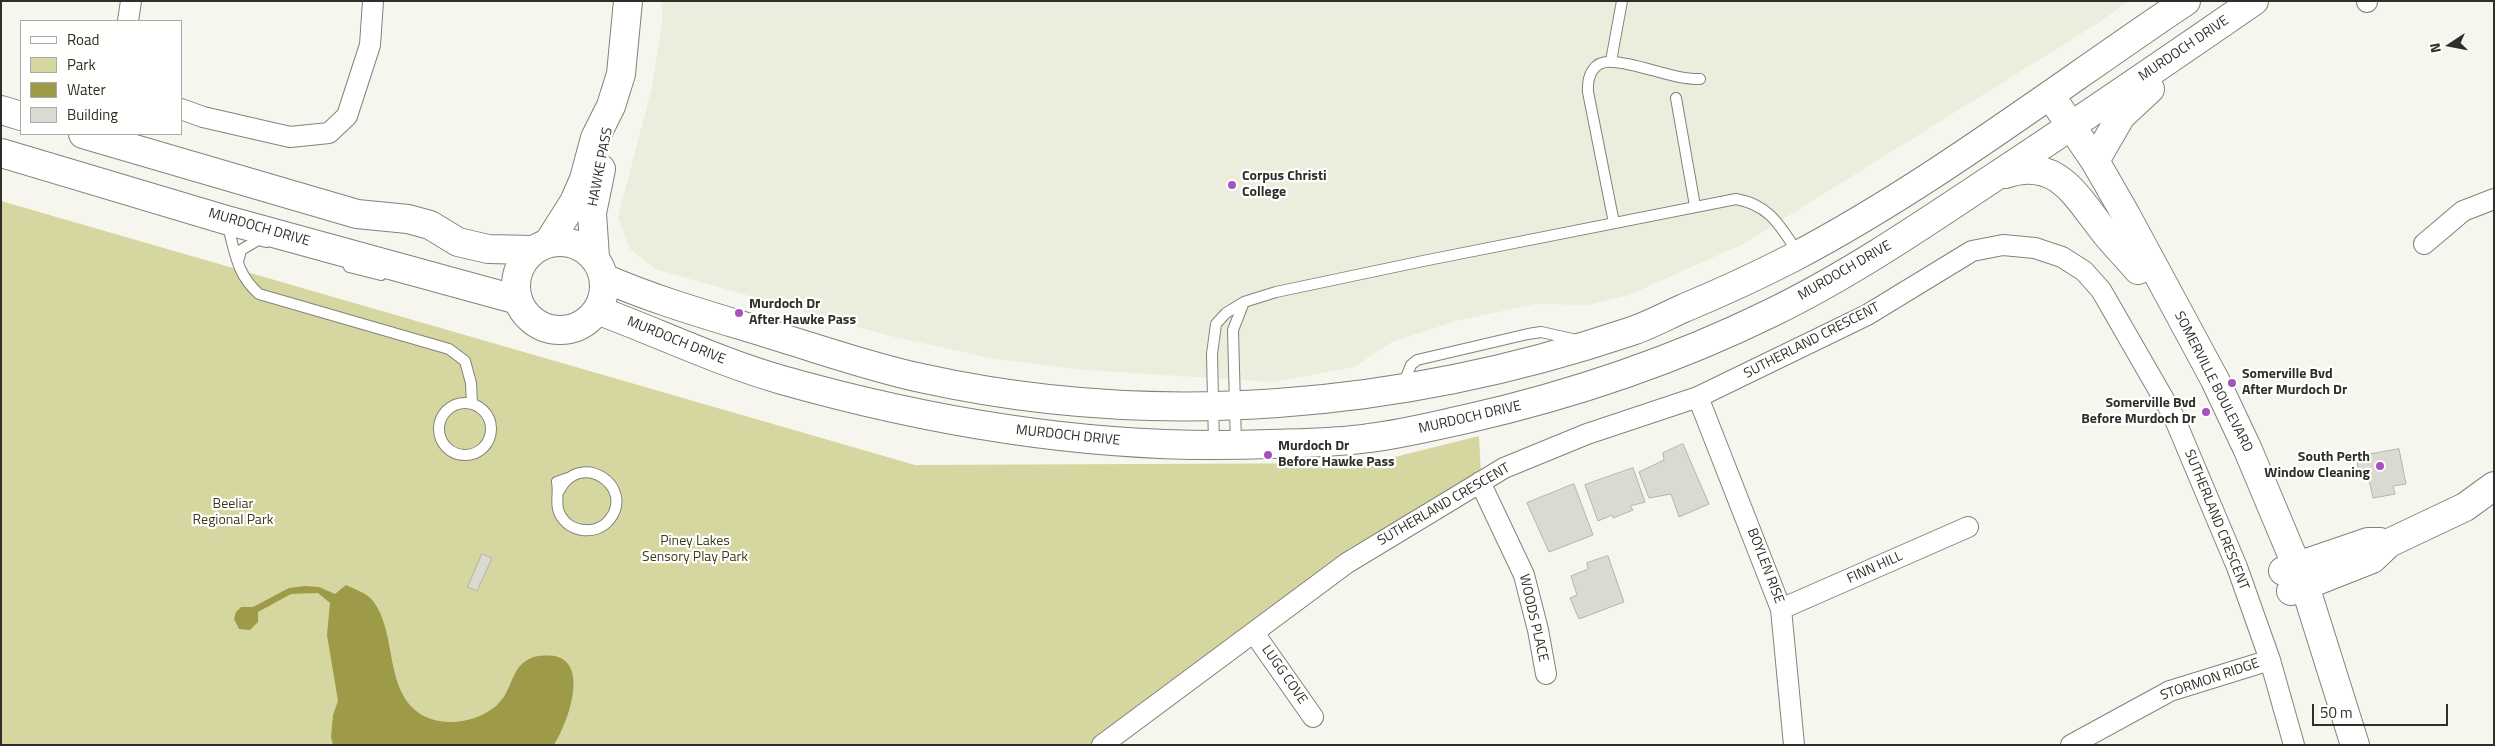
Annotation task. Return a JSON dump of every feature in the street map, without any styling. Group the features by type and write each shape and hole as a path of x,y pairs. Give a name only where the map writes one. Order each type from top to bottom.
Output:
{"main road":[{"name":"HAWKE PASS","path":"540,247 574,202 584,179 595,138 611,106 621,74 628,1"},
{"name":"MURDOCH DRIVE","path":"597,310 696,351 750,370 886,406 1007,430 1088,440 1225,446 1316,443 1385,436 1520,407 1628,374 1685,353 1774,312 1914,231 2254,1"},
{"path":"2095,161 2121,116 2166,74 2254,1"},
{"path":"86,135 356,214 408,219 430,225 458,242 488,249 540,247 561,241 574,243 586,249 600,268 650,297 921,378 1019,395 1112,405 1224,405 1325,401 1510,368 1632,331 1717,294 1799,254 1857,222 2042,100 2183,3"},
{"name":"SOMERVILLE BOULEVARD","path":"2042,100 2063,132 2201,387 2294,578 2340,745"},
{"name":"HAWKE PASS","path":"600,268 592,213 595,192 608,143 611,106"},
{"path":"1,110 20,116"},
{"name":"SOMERVILLE BOULEVARD","path":"2063,132 2095,161 2215,380 2248,450 2355,745"},
{"name":"MURDOCH DRIVE","path":"1,153 233,228 518,300"},
{"path":"1994,178 2020,168 2036,168 2052,175 2078,195 2106,234 2138,270"},
{"path":"233,228 252,183"},
{"path":"540,247 525,258 516,278 518,300 524,311 532,320 543,327 555,330 579,326 589,320 597,310 604,292 600,268"},
{"path":"2294,578 2368,542 2389,543 2465,507 2494,486"}],"street":[{"path":"128,20 131,1"},
{"path":"182,109 203,117 290,137 329,134 347,116 370,45 373,1"},
{"path":"2424,244 2463,211 2494,199"},
{"name":"SUTHERLAND CRESCENT","path":"1102,745 1347,563 1504,468 1578,437 1698,397 1867,315 1972,251 2004,245 2034,248 2062,256 2084,271 2101,290 2173,416 2237,567 2270,660 2294,745"},
{"name":"BOYLEN RISE","path":"1698,397 1781,609 1794,745"},
{"name":"WOODS PLACE","path":"1480,482 1524,574 1538,630 1546,674"},
{"name":"FINN HILL","path":"1781,609 1968,527"},
{"name":"LUGG COVE","path":"1254,632 1313,717"},
{"name":"STORMON RIDGE","path":"2071,745 2170,690 2270,660"}],"lane":[{"path":"1612,61 1622,1"},
{"path":"1614,223 1587,79 1590,72 1598,65 1612,61 1685,79 1700,79"},
{"path":"1676,98 1695,206"},
{"path":"1225,446 1224,405 1212,354 1216,324 1226,313 1244,302 1276,292 1736,199 1753,202 1780,225 1799,254"},
{"path":"233,228 238,263 246,283 259,294 449,349 465,361 471,383 472,404"},
{"path":"238,263 241,250 258,240 277,245"},
{"path":"340,265 368,273 402,278 429,276"},
{"path":"1225,446 1224,405 1233,330 1244,302"},
{"path":"459,404 472,404 481,408 488,416 491,426 490,436 485,446 476,453 460,455 445,446 440,437 439,426 448,409 459,404"},
{"path":"586,472 604,477 615,492 614,511 610,519 595,530 577,529 562,518 558,510 559,491 568,478 586,472"}],"shaded area":[{"name":"Corpus Christi College","path":"662,1 2129,1 2098,23 1745,243 1629,295 1587,305 1535,304 1456,321 1392,342 1354,367 1274,382 1087,370 995,359 890,336 655,269 630,249 618,217 652,87 662,23"}],"green space":[{"name":"Beeliar Regional Park","path":"1,201 915,465 1371,463 1479,436 1481,473 1348,549 1250,627 1091,745 1,745"}],"water":[{"path":"346,585 364,593 372,600 380,613 386,629 397,679 403,694 412,707 426,717 447,722 459,722 482,715 500,702 517,669 524,662 545,655 555,656 566,661 574,682 573,695 565,723 554,745 333,745 331,737 333,715 338,701 327,635 330,603 318,593 291,594 258,612 258,622 250,630 239,629 234,619 236,612 241,607 253,607 289,588 319,587 335,594"}],"building":[{"path":"1683,444 1709,504 1679,517 1671,494 1649,498 1639,472 1664,460 1663,453"},
{"name":"South Perth Window Cleaning","path":"2399,449 2406,484 2393,486 2395,494 2373,498 2368,475 2360,477 2356,457"},
{"path":"1633,468 1645,502 1630,506 1633,510 1613,518 1612,515 1598,521 1585,485"},
{"path":"1574,484 1593,535 1549,552 1527,503"},
{"path":"482,554 492,558 477,591 468,587"},
{"path":"1608,556 1624,602 1579,619 1570,598 1577,595 1571,576 1588,569 1587,563"}],"place":[{"name":"Corpus Christi College","path":"1232,185"},
{"name":"Murdoch Dr After Hawke Pass","path":"739,313"},
{"name":"Somerville Bvd After Murdoch Dr","path":"2232,383"},
{"name":"Somerville Bvd Before Murdoch Dr","path":"2206,412"},
{"name":"Murdoch Dr Before Hawke Pass","path":"1268,455"},
{"name":"South Perth Window Cleaning","path":"2380,466"}],"park label":[{"name":"Piney Lakes Sensory Play Park","path":"695,550"}]}
